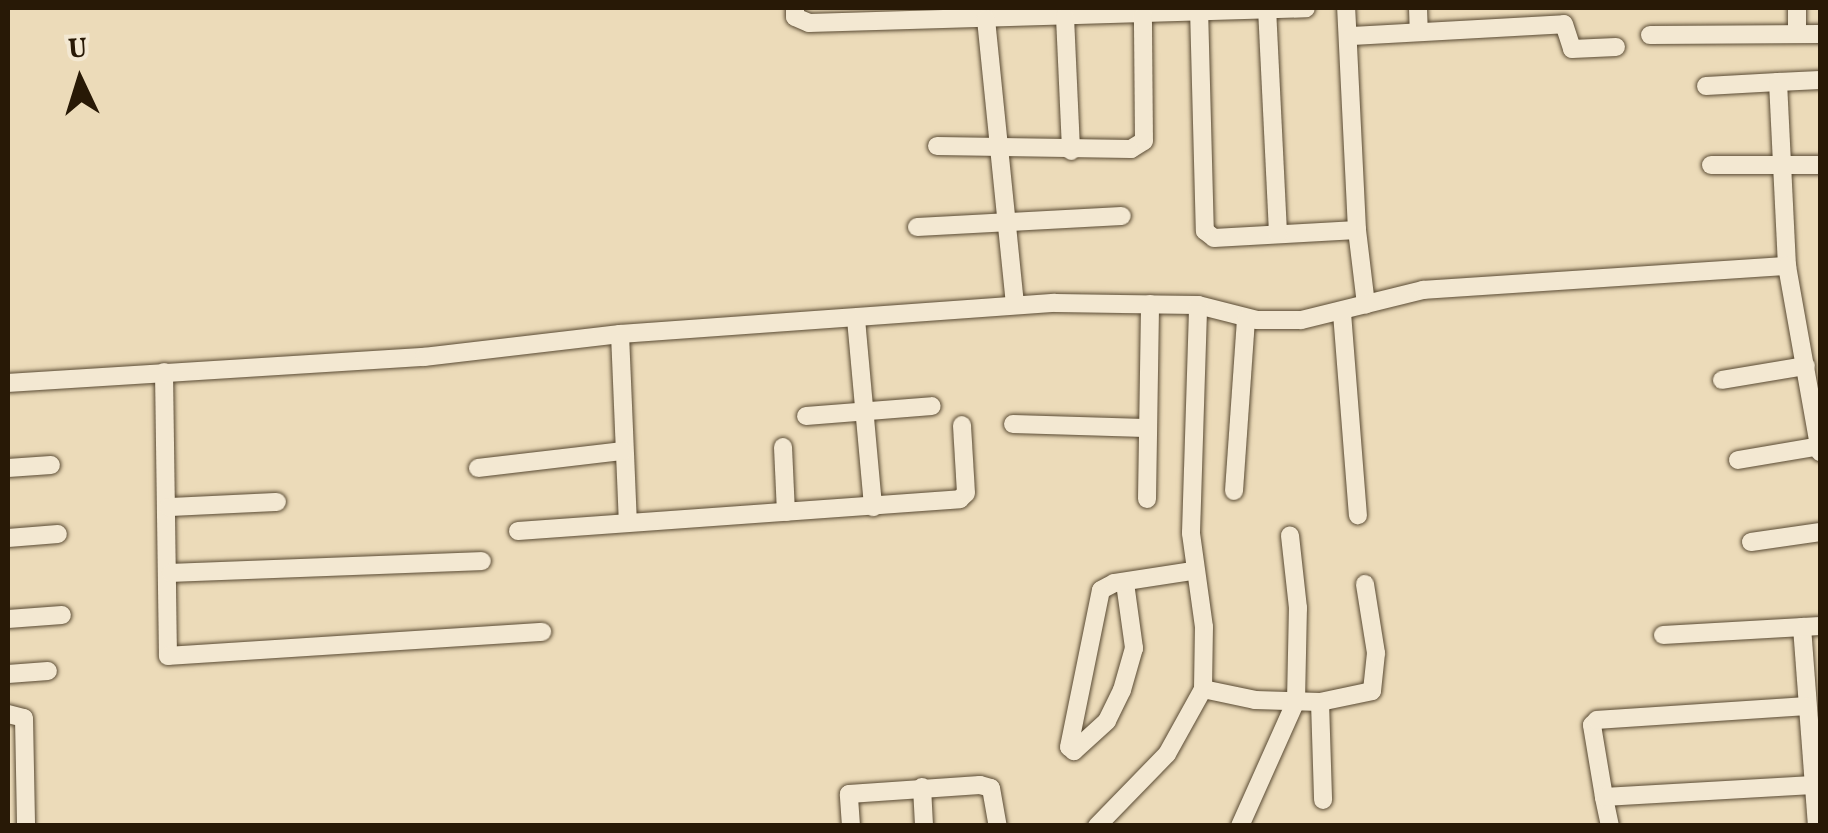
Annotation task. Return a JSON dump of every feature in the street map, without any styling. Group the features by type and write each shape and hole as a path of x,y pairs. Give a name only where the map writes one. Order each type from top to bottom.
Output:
{"street":[{"path":"795,8 795,17 809,23 869,13 943,12 986,19 1014,12 1065,17 1086,12 1143,16 1199,10 1306,8"},
{"path":"1346,8 1352,36 1357,230 1366,304"},
{"path":"1418,8 1419,31"},
{"path":"1491,8 1492,27"},
{"path":"1797,8 1797,34"},
{"path":"1267,9 1278,234"},
{"path":"1199,10 1204,231 1214,238 1357,230"},
{"path":"937,146 999,152 1070,151 1131,149 1144,141 1143,16"},
{"path":"1352,36 1492,27 1564,16 1572,49 1616,47"},
{"path":"1065,17 1070,151"},
{"path":"986,19 1014,305"},
{"path":"1650,35 1820,34"},
{"path":"1706,86 1820,80"},
{"path":"1738,460 1820,449 1788,266 1778,82"},
{"path":"1711,165 1820,165"},
{"path":"918,226 1122,216"},
{"path":"8,383 424,357 620,334 1014,305 1198,305 1246,318 1301,320 1451,287 1788,266"},
{"path":"1147,499 1145,428 1150,304"},
{"path":"1097,826 1168,754 1203,689 1204,627 1192,572 1198,305"},
{"path":"1342,312 1358,515"},
{"path":"1234,491 1246,318"},
{"path":"856,319 873,507"},
{"path":"620,334 628,522"},
{"path":"1722,380 1806,366"},
{"path":"164,372 171,573 168,656 542,632"},
{"path":"806,416 932,406"},
{"path":"1013,424 1145,428"},
{"path":"518,531 960,499 966,493 962,425"},
{"path":"783,447 786,512"},
{"path":"478,468 623,451"},
{"path":"8,468 51,465"},
{"path":"169,508 277,502"},
{"path":"1750,542 1820,532"},
{"path":"8,538 58,534"},
{"path":"1240,826 1296,701 1298,608 1290,535"},
{"path":"171,573 482,561"},
{"path":"1124,583 1134,648 1122,690 1107,721 1074,751 1069,747 1101,590 1124,583 1192,572"},
{"path":"1203,689 1320,702 1372,690 1376,654 1366,584"},
{"path":"8,619 62,615"},
{"path":"1662,635 1811,626 1806,706 1817,826"},
{"path":"8,674 48,671"},
{"path":"1320,702 1323,800"},
{"path":"1610,826 1592,725 1597,720 1806,706"},
{"path":"8,714 24,718 26,826"},
{"path":"1604,797 1813,785"},
{"path":"851,826 849,794 922,787 992,788 998,826"},
{"path":"922,787 924,826"}]}
